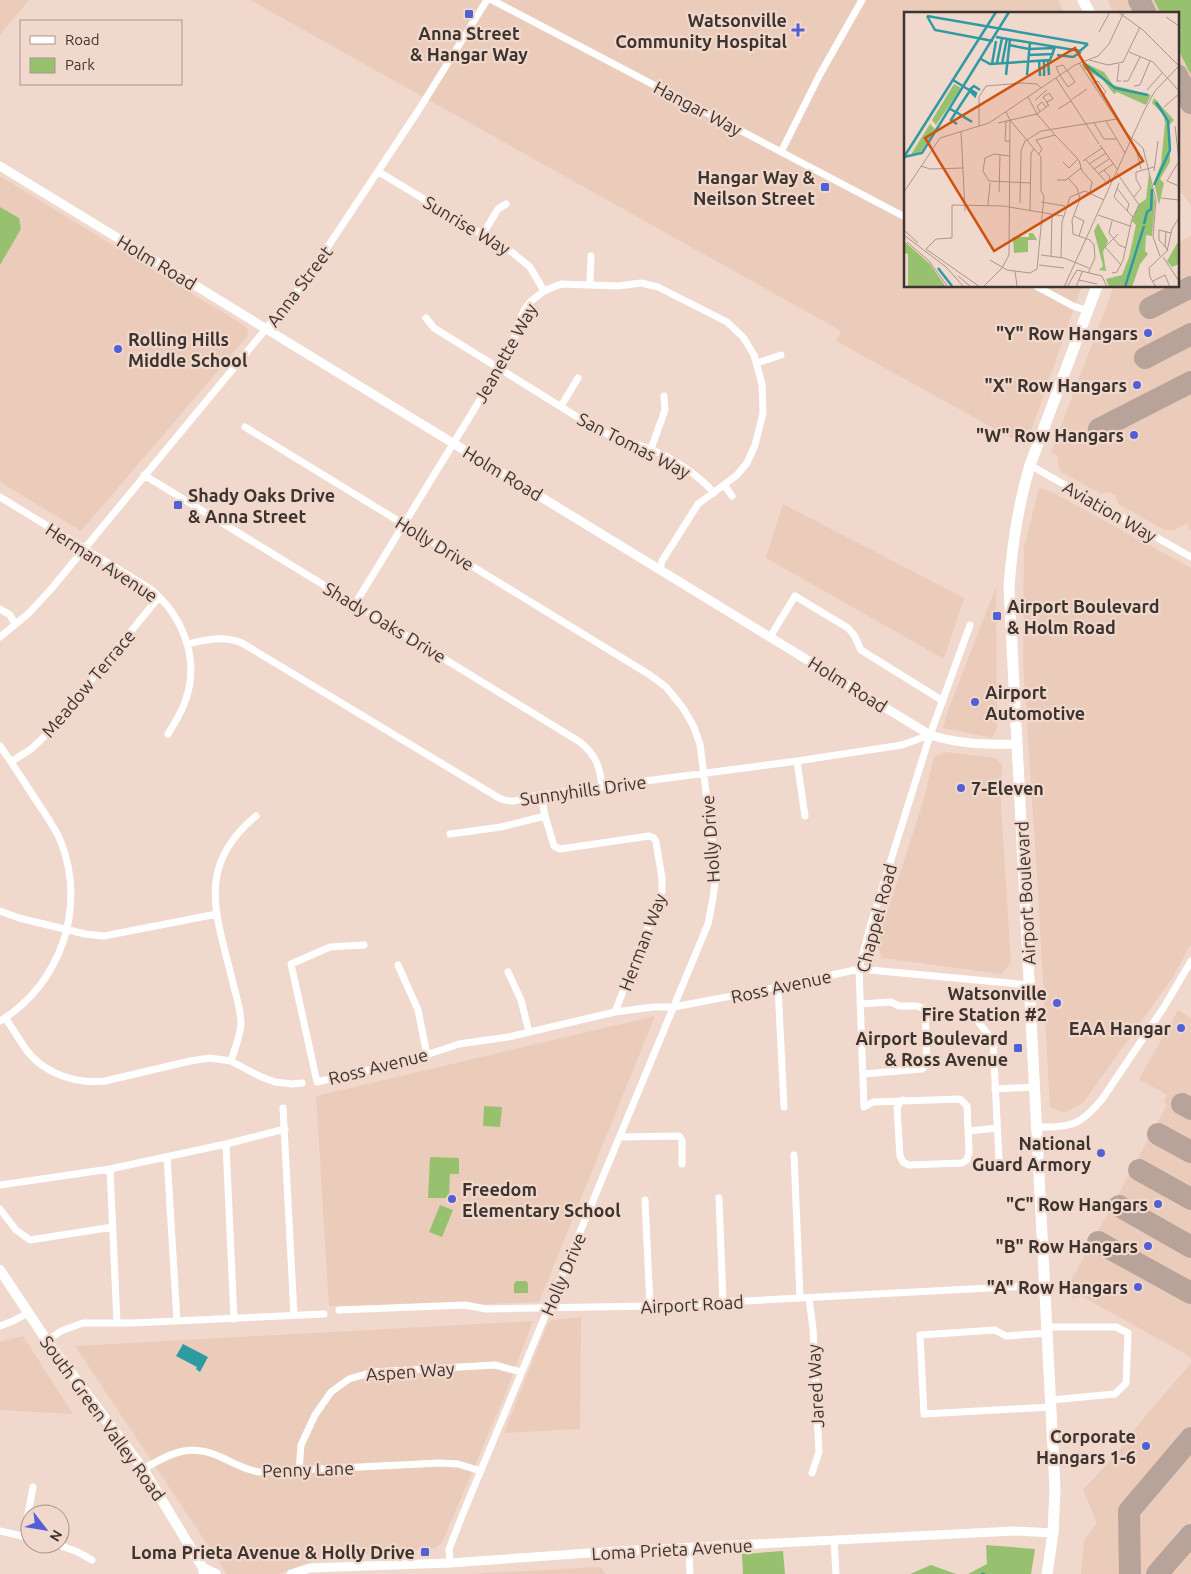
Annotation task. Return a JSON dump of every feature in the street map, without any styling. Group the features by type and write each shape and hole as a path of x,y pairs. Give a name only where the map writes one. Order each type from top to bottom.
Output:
{"main road":[{"path":"1083,0 1089,12"},
{"name":"Airport Boulevard","path":"1046,1574 1053,1533 1056,1489 1009,588 1011,555 1021,493 1096,288"},
{"name":"South Green Valley Road","path":"0,1270 47,1341 143,1469 203,1571 216,1574"}],"street":[{"name":"Anna Street","path":"0,637 39,603 267,329 312,272 423,104 487,0"},
{"name":"Hangar Way","path":"492,0 904,216"},
{"path":"781,152 819,76 862,0"},
{"name":"Holm Road","path":"0,166 930,735 972,744 1017,744"},
{"name":"Sunrise Way","path":"379,172 513,253 534,273 544,291"},
{"path":"483,234 498,209 506,204"},
{"path":"590,284 591,256"},
{"name":"Jeanette Way","path":"355,604 499,369 511,348 525,309 530,302 544,291 561,284 618,286 641,284 666,290 733,327 747,343 758,363 764,404 759,435 747,463 725,486 698,504 662,561 660,569"},
{"path":"1040,288 1073,306 1088,311"},
{"name":"San Tomas Way","path":"426,318 434,328 605,434 651,449 666,457 705,483 714,493"},
{"path":"758,363 781,355"},
{"path":"561,406 578,378"},
{"path":"651,449 665,410 664,396"},
{"name":"Holly Drive","path":"246,427 659,681 678,701 693,725 700,744 716,872 708,924 449,1548 450,1563"},
{"name":"Aviation Way","path":"1030,465 1191,557"},
{"name":"Shady Oaks Drive","path":"144,475 580,742 597,761 602,787"},
{"path":"725,486 732,496"},
{"name":"Herman Avenue","path":"0,497 149,588 176,618 187,644 190,667 189,689 183,707 168,734"},
{"path":"770,637 795,596 848,628 854,635 861,650 943,701"},
{"name":"Meadow Terrace","path":"11,762 45,736 159,597"},
{"path":"0,609 10,615 15,624"},
{"name":"Chappel Road","path":"903,1100 873,1102 864,1107 859,969 870,927 930,735 970,624"},
{"name":"Sunnyhills Drive","path":"187,644 220,638 242,643 502,800 517,802 532,796 797,761 902,744 930,735"},
{"path":"0,746 53,827 63,848 69,868 71,894 67,929 56,961 42,984 26,1001 3,1019 32,1056 56,1072 76,1080 95,1082 210,1058 231,1061 275,1082 302,1083"},
{"path":"797,761 805,816"},
{"name":"Herman Way","path":"541,795 554,846 560,849 649,836 654,838 662,878 662,891 615,1012 652,1008"},
{"path":"231,1061 239,1034 240,1016 216,914 215,886 220,861 234,836 256,816"},
{"path":"450,834 501,827 545,816"},
{"path":"0,911 18,918 95,936 104,936 216,914"},
{"name":"Ross Avenue","path":"364,945 330,947 291,964 317,1082 408,1061 459,1044 508,1037 615,1012"},
{"path":"1037,1127 1063,1127 1080,1122 1092,1111 1164,1007 1191,961"},
{"path":"398,965 418,1010 427,1055"},
{"name":"Ross Avenue","path":"652,1008 674,1007 859,969 1030,985"},
{"path":"508,972 521,1000 529,1032"},
{"path":"778,987 784,1107"},
{"path":"860,1004 891,1002 902,1007 917,1006 922,1008 925,1013 927,1064 922,1069 863,1074"},
{"path":"977,1020 993,1041 998,1160"},
{"path":"995,1089 1035,1087"},
{"path":"960,1099 967,1106 969,1156 964,1162 906,1164 900,1156 897,1108 903,1100 960,1099"},
{"path":"283,1108 294,1315"},
{"path":"968,1131 997,1128"},
{"path":"0,1185 167,1157 285,1129"},
{"path":"621,1137 679,1136 682,1140 682,1164"},
{"path":"226,1144 234,1319"},
{"path":"794,1156 800,1298"},
{"path":"167,1157 177,1321"},
{"path":"110,1168 116,1323"},
{"path":"719,1198 724,1303"},
{"path":"645,1200 650,1306"},
{"path":"0,1209 16,1230 30,1240 113,1227"},
{"name":"Airport Road","path":"339,1310 465,1304 486,1309 650,1306 1045,1285"},
{"name":"Jared Way","path":"809,1298 813,1328 819,1452 812,1473"},
{"path":"0,1326 28,1313"},
{"path":"47,1341 61,1331 83,1323 234,1319 324,1314"},
{"path":"1116,1327 1128,1333 1126,1382 1115,1394 1051,1403 924,1414 920,1335 995,1330 1006,1336 1047,1330 1116,1327"},
{"name":"Aspen Way","path":"299,1470 299,1458 303,1440 318,1410 331,1392 349,1379 373,1372 495,1365 521,1372"},
{"name":"Penny Lane","path":"143,1469 175,1453 195,1450 212,1453 254,1472 447,1463 462,1465 481,1472"},
{"path":"30,1504 32,1487"},
{"path":"0,1531 20,1535"},
{"name":"Loma Prieta Avenue","path":"291,1574 310,1568 450,1563 618,1551 1014,1531 1053,1533"},
{"path":"834,1541 836,1574"},
{"path":"689,1548 690,1574"},
{"path":"70,1549 92,1560"}],"shaded area":[{"path":"0,0 29,0 0,35"},
{"path":"250,0 1058,0 1064,12 904,12 904,288 1081,288 1032,428 1024,445 836,341 841,331"},
{"path":"1108,0 1191,0 1191,206 1182,193 1178,191 1178,12 1112,12"},
{"name":"Rolling Hills Middle School","path":"0,176 245,326 248,330 247,337 81,531 0,482"},
{"path":"1191,236 1191,532 1187,523 1174,530 1165,530 1118,504 1116,496 1108,492 1101,494 1061,472 1057,455 1051,453 1113,288 1178,288 1178,242"},
{"path":"1039,488 1050,491 1191,568 1191,944 1173,977 1083,1103 1063,1113 1050,1107 1023,663 1024,548"},
{"path":"783,504 964,598 944,659 766,558"},
{"path":"996,587 997,728 992,738 943,728 948,710"},
{"path":"944,752 996,758 1002,765 1001,804 1011,963 1001,974 882,958 877,944 923,802 934,757"},
{"path":"1178,1010 1191,1018 1191,1359 1184,1353 1081,1296 1072,1299 1072,1279 1167,1105 1164,1102 1167,1095 1139,1079"},
{"name":"Freedom Elementary School","path":"655,1016 539,1302 465,1305 329,1306 316,1096"},
{"path":"581,1317 580,1429 504,1433 547,1325 552,1320"},
{"path":"533,1321 507,1390 442,1543 435,1548 317,1560 278,1574 227,1574 75,1346"},
{"path":"23,1336 73,1414 0,1410 0,1342"},
{"path":"1191,1363 1191,1574 1081,1574 1084,1540 1097,1523 1083,1490 1117,1453 1146,1415"},
{"path":"600,1567 606,1574 468,1574"}],"green space":[{"path":"1154,0 1191,0 1191,75 1178,49 1178,12 1160,12"},
{"path":"0,207 19,218 21,229 0,265"},
{"path":"484,1106 502,1107 500,1127 483,1126"},
{"path":"430,1157 459,1158 459,1174 450,1174 449,1198 428,1198"},
{"path":"440,1205 453,1210 442,1237 429,1232"},
{"path":"516,1281 526,1281 528,1283 528,1293 514,1293"},
{"path":"986,1545 1035,1549 1031,1574 968,1574 987,1564"},
{"path":"783,1551 785,1574 743,1574 742,1554"},
{"path":"931,1565 956,1574 910,1574"}],"water":[{"path":"183,1344 208,1357 200,1372 196,1369 197,1367 176,1356"}],"taxiway":[{"path":"1139,0 1145,12"},
{"path":"1178,77 1191,103"},
{"path":"1150,308 1191,287"},
{"path":"1145,358 1191,334"},
{"path":"1099,429 1191,382"},
{"path":"1182,1104 1191,1109"},
{"path":"1158,1134 1191,1152"},
{"path":"1139,1170 1191,1199"},
{"path":"1119,1206 1191,1247"},
{"path":"1098,1242 1191,1293"},
{"path":"1130,1574 1129,1511 1191,1438"},
{"path":"1157,1574 1191,1535"}],"place":[{"name":"Anna Street & Hangar Way","path":"469,14"},
{"name":"Watsonville Community Hospital","path":"798,30"},
{"name":"Hangar Way & Neilson Street","path":"825,187"},
{"name":"\"Y\" Row Hangars","path":"1148,333"},
{"name":"Rolling Hills Middle School","path":"118,349"},
{"name":"\"X\" Row Hangars","path":"1137,385"},
{"name":"\"W\" Row Hangars","path":"1134,435"},
{"name":"Shady Oaks Drive & Anna Street","path":"178,505"},
{"name":"Airport Boulevard & Holm Road","path":"997,616"},
{"name":"Airport Automotive","path":"975,702"},
{"name":"7-Eleven","path":"961,788"},
{"name":"Watsonville Fire Station #2","path":"1057,1003"},
{"name":"EAA Hangar","path":"1181,1028"},
{"name":"Airport Boulevard & Ross Avenue","path":"1018,1048"},
{"name":"National Guard Armory","path":"1101,1153"},
{"name":"Freedom Elementary School","path":"452,1199"},
{"name":"\"C\" Row Hangars","path":"1158,1204"},
{"name":"\"B\" Row Hangars","path":"1148,1246"},
{"name":"\"A\" Row Hangars","path":"1138,1287"},
{"name":"Corporate Hangars 1-6","path":"1146,1446"},
{"name":"Loma Prieta Avenue & Holly Drive","path":"425,1552"}]}
